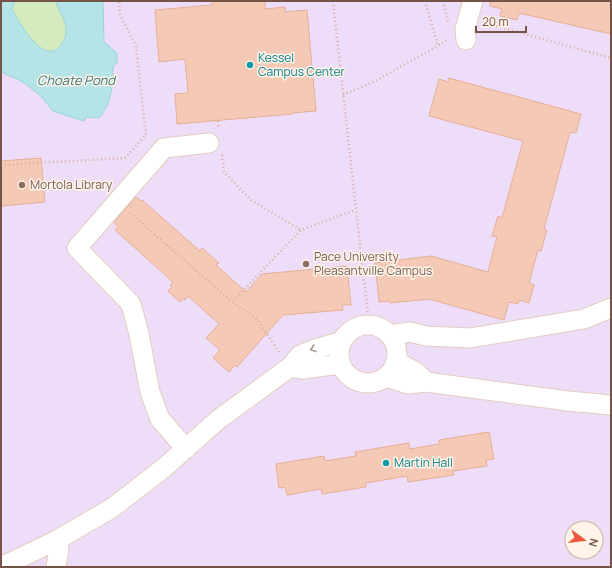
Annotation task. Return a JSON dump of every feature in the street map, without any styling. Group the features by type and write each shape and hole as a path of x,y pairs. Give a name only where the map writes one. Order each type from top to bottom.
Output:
{"street":[{"path":"460,35 473,1"},
{"path":"186,449 160,419 150,392 139,334 131,304 77,248 164,148 216,140"},
{"path":"394,349 413,347 426,336 470,338 584,319 611,308"},
{"path":"394,349 393,370 378,382 369,384 360,382 348,375 340,364 340,348 342,341 347,334 361,326 369,325 377,327 394,349 426,382"},
{"path":"1,567 57,540 112,508 165,467 219,419 290,367 300,354 315,348 342,341"},
{"path":"290,367 303,369 340,364"},
{"path":"386,377 408,384 426,382 611,406"},
{"path":"56,567 60,548 57,540"}],"path":[{"path":"1,165 125,158 146,136 136,46 120,15 119,1"},
{"path":"333,1 355,210 369,325"},
{"path":"425,1 438,46"},
{"path":"443,1 460,35"},
{"path":"343,95 373,82 460,35 479,21 611,58"},
{"path":"218,121 216,140 224,172 251,200 301,230"},
{"path":"232,302 301,230 355,210"},
{"path":"130,213 232,302 257,319 290,367"}],"shaded area":[{"name":"Pace University Pleasantville Campus","path":"1,1 611,1 611,567 1,567"}],"green space":[{"path":"15,1 55,1 66,26 65,37 62,44 55,50 48,51 40,48 26,33 12,9"}],"water":[{"name":"Choate Pond","path":"1,1 15,1 12,9 20,23 33,41 48,51 55,50 62,44 66,34 65,23 55,1 103,1 104,42 117,53 117,63 113,66 111,94 104,112 99,118 86,117 84,121 53,111 41,96 23,82 1,72"}],"building":[{"name":"Kessel Campus Center","path":"212,1 265,1 265,9 285,7 285,12 307,10 316,111 177,124 175,94 188,93 185,59 159,62 155,10 212,5"},
{"path":"490,1 611,1 611,34 519,13 517,20 500,16 502,9 490,6"},
{"path":"449,78 581,114 576,133 570,132 544,229 547,230 541,251 538,250 529,283 534,285 529,303 519,300 518,304 509,302 504,320 429,299 390,303 389,301 379,302 375,263 431,256 488,272 497,237 492,236 498,216 502,218 523,141 429,116 439,79 448,82"},
{"name":"Mortola Library","path":"41,158 45,202 1,206 1,161"},
{"path":"136,197 141,201 142,200 200,251 202,248 219,263 216,265 246,292 262,274 347,266 351,305 342,305 343,310 283,315 237,367 235,365 229,372 213,358 220,350 206,338 219,324 188,296 185,300 184,298 180,302 168,291 172,287 170,285 173,282 115,230 118,227 114,222"},
{"name":"Martin Hall","path":"489,432 494,459 486,460 487,466 453,471 454,475 408,482 407,476 366,483 366,487 322,494 321,489 287,495 285,487 279,488 276,464 324,456 325,461 356,456 355,452 409,443 410,449 439,444 439,440"}],"place":[{"name":"Kessel Campus Center","path":"250,65"},
{"name":"Mortola Library","path":"22,185"},
{"name":"Pace University Pleasantville Campus","path":"306,264"},
{"name":"Martin Hall","path":"386,463"}]}
